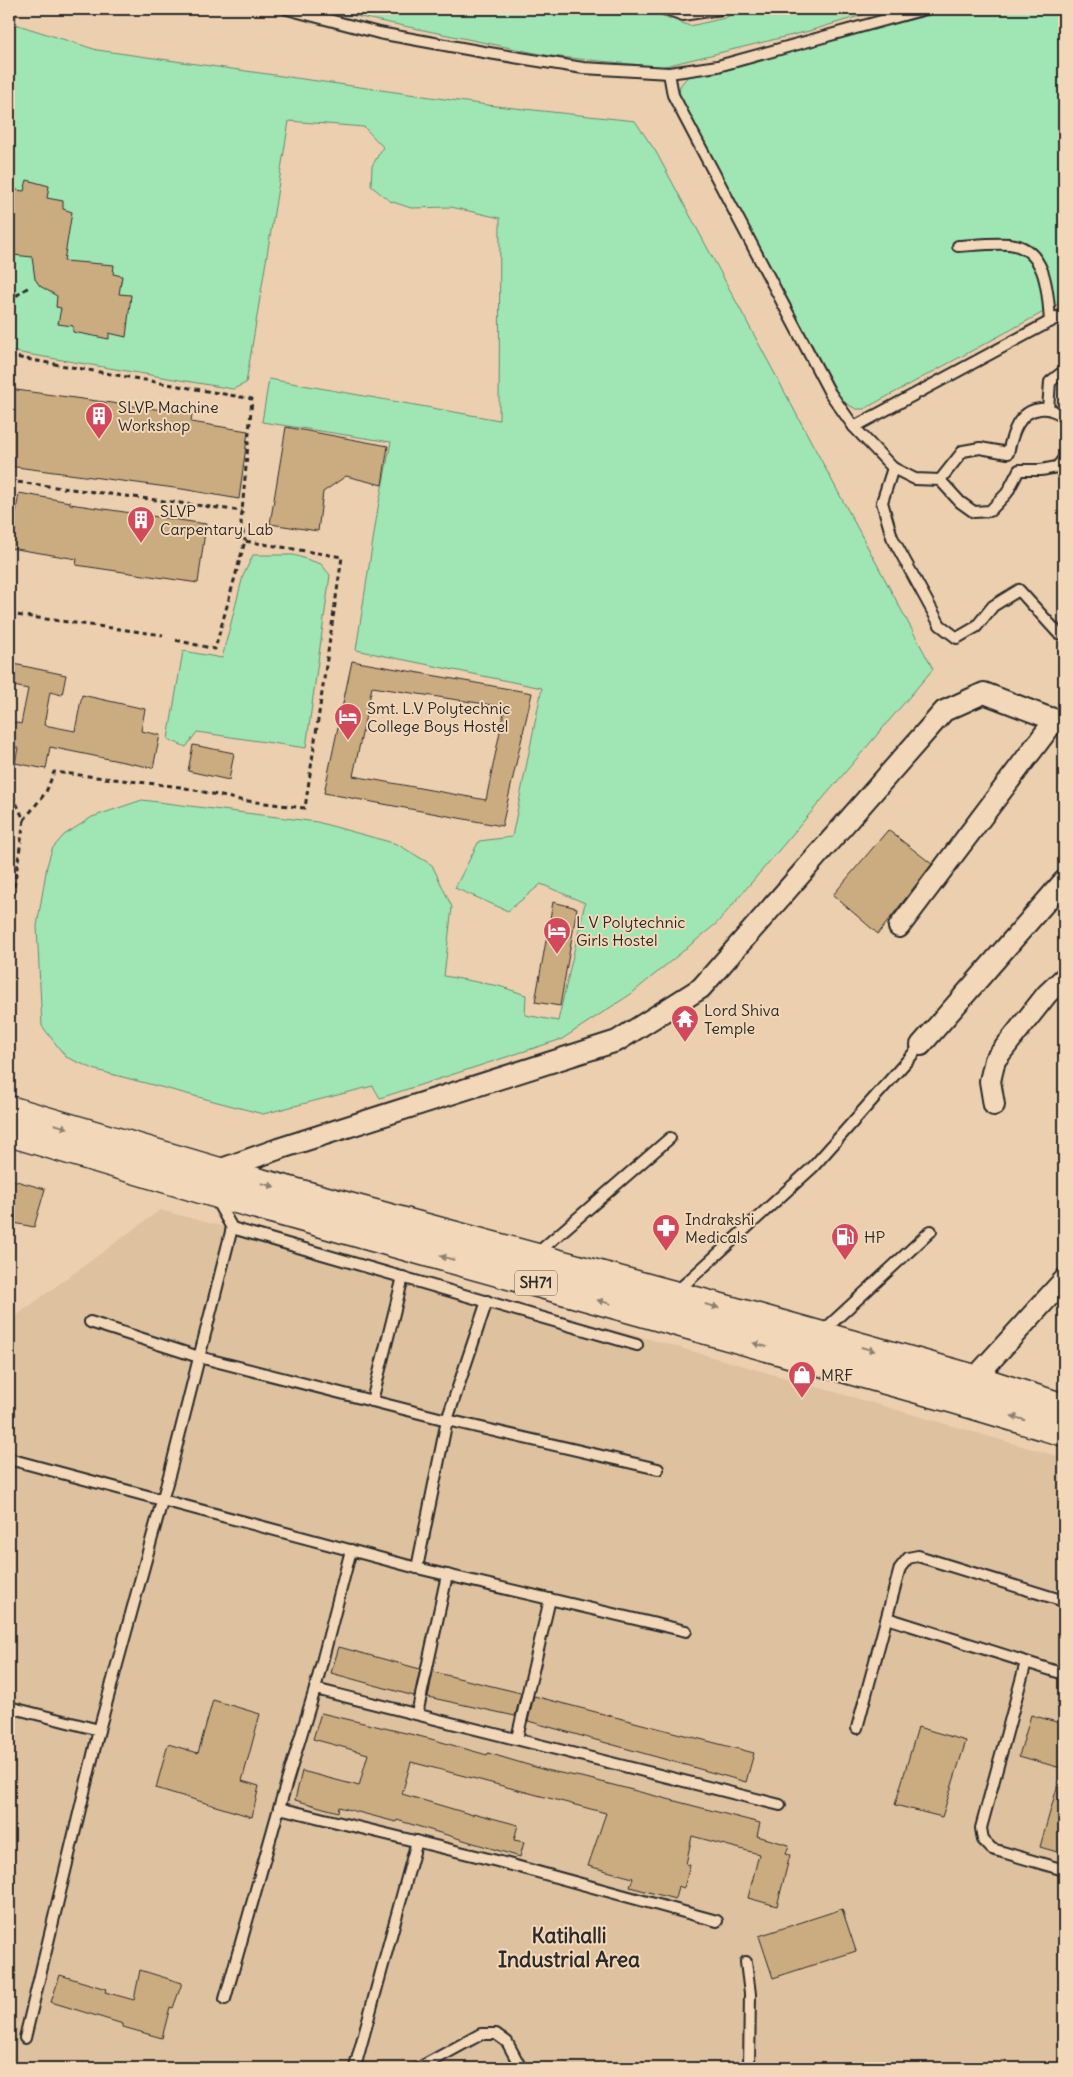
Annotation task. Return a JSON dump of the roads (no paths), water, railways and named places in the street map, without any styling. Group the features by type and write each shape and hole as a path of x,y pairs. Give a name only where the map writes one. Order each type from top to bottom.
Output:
{"main road":[{"name":"SH71","path":"9,1110 214,1182 802,1339 974,1379 1064,1408"},
{"name":"SH71","path":"9,1132 532,1258 672,1296 802,1339 1064,1432"}],"street":[{"path":"214,1182 278,1149 617,1042 701,988 944,711 984,693 1060,721 900,927"},
{"path":"921,1046 1064,881"},
{"path":"994,1104 990,1081 995,1060 1047,994 1064,978"},
{"path":"974,1379 1064,1280"}],"lane":[{"path":"287,9 379,33 489,53 583,68 668,73 718,66 924,9"},
{"path":"666,9 683,15 721,9"},
{"path":"668,73 673,96 830,392 854,427 892,468 915,479 940,480 960,502 974,512 990,511 1007,493 1019,470 1040,470 1058,467 1064,458"},
{"path":"958,246 1008,244 1018,246 1033,256 1040,266 1047,284 1050,322"},
{"path":"854,427 1064,314"},
{"path":"1048,408 1050,382 1064,371"},
{"path":"940,480 962,451 980,448 1008,453 1012,434 1020,420 1031,410 1048,408 1064,418"},
{"path":"892,468 882,502 892,537 940,625 957,638 976,627 993,606 1019,590 1058,633 1064,634"},
{"path":"672,1296 813,1167 921,1046"},
{"path":"532,1258 670,1138"},
{"path":"25,2038 99,1730 162,1500 232,1228 214,1182"},
{"path":"232,1228 637,1345"},
{"path":"802,1339 931,1231"},
{"path":"372,1401 403,1277"},
{"path":"417,1568 447,1420 487,1301"},
{"path":"90,1322 199,1358 447,1420 658,1469"},
{"path":"9,1459 417,1568 686,1631"},
{"path":"225,1999 315,1689 351,1550"},
{"path":"857,1728 900,1568 908,1558 918,1556 1064,1601"},
{"path":"417,1714 447,1575"},
{"path":"517,1738 550,1599"},
{"path":"887,1618 1064,1674"},
{"path":"1026,1662 980,1828 983,1840 992,1849 1064,1870"},
{"path":"315,1689 780,1805"},
{"path":"9,1707 99,1730"},
{"path":"279,1808 497,1861 717,1922"},
{"path":"356,2067 417,1841"},
{"path":"746,1962 750,1994 748,2068"},
{"path":"419,2068 481,2034 496,2034 507,2042 521,2068"}],"place":[{"name":"SLVP Machine Workshop","path":"99,440"},
{"name":"SLVP Carpentary Lab","path":"141,544"},
{"name":"Smt. L.V Polytechnic College Boys Hostel","path":"348,741"},
{"name":"L V Polytechnic Girls Hostel","path":"557,955"},
{"name":"Lord Shiva Temple","path":"685,1043"},
{"name":"Indrakshi Medicals","path":"666,1252"},
{"name":"HP","path":"845,1261"},
{"name":"MRF","path":"802,1399"}],"district":[{"name":"Katihalli Industrial Area","path":"569,1948"}]}
